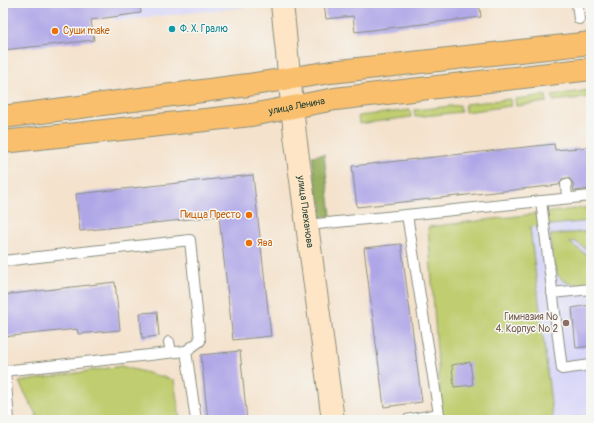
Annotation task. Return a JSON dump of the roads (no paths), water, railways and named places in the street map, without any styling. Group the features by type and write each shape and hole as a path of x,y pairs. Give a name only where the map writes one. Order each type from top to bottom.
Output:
{"main road":[{"name":"улица Плеханова","path":"282,3 292,106 333,420"},
{"path":"3,117 290,79 331,72 591,43"},
{"name":"улица Ленина","path":"3,142 251,115 335,99 591,69"}],"lane":[{"path":"577,3 579,19"},
{"path":"566,184 567,198"},
{"path":"308,225 591,196"},
{"path":"541,201 562,369 591,365"},
{"path":"406,420 439,414 407,215"},
{"path":"3,261 190,240 200,341 186,350 170,347 4,371 10,420"},
{"path":"552,293 591,289"},
{"path":"186,350 196,420"}],"place":[{"name":"Ф. Х. Гралю","path":"172,29"},
{"name":"Суши make","path":"55,31"},
{"name":"Пицца Престо","path":"249,215"},
{"name":"Ява","path":"249,243"},
{"name":"Гимназия № 4. Корпус № 2","path":"566,323"}]}
